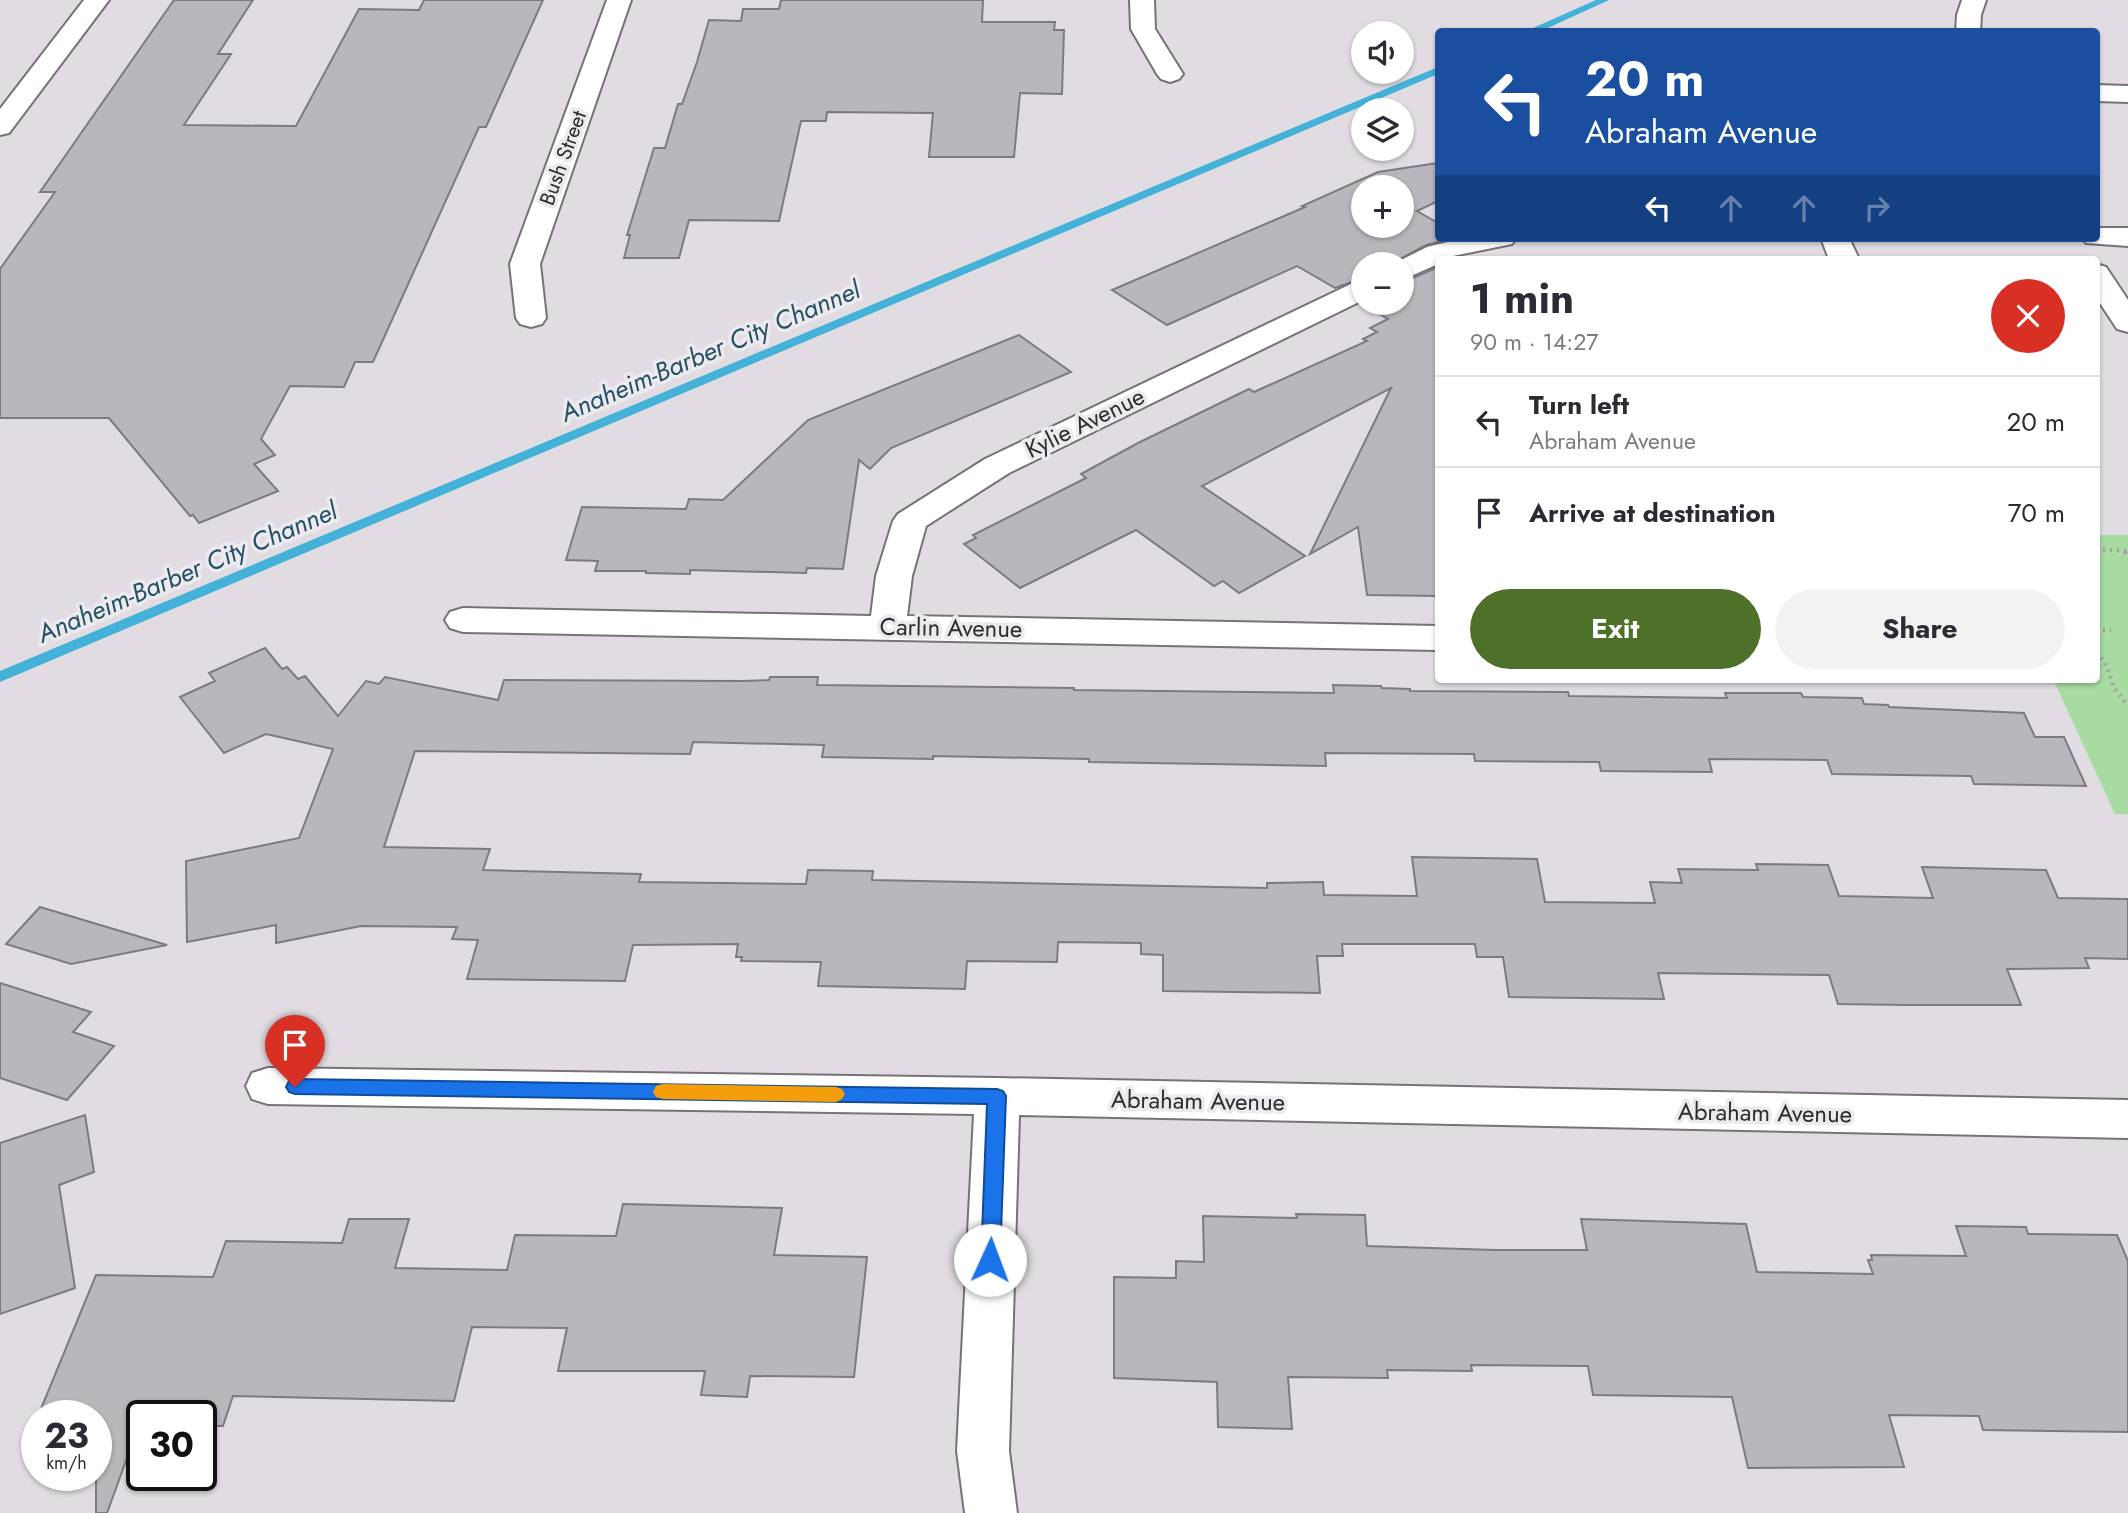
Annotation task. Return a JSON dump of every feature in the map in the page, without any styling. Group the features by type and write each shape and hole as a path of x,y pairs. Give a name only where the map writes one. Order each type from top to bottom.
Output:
{"street":[{"path":"0,127 97,0"},
{"name":"Bush Street","path":"531,318 525,264 619,0"},
{"path":"1142,0 1143,29 1170,74"},
{"path":"1968,28 1974,0"},
{"path":"2100,93 2128,94"},
{"path":"2100,237 2128,237"},
{"path":"1414,265 1437,253 1485,242"},
{"path":"2100,279 2128,323"},
{"name":"Kylie Avenue","path":"888,627 894,576 910,521 997,466 1351,295"},
{"name":"Carlin Avenue","path":"463,620 1435,638"},
{"name":"Abraham Avenue","path":"268,1086 997,1096 2128,1119"},
{"path":"991,1513 983,1451 997,1096"}],"path":[{"path":"2100,548 2126,551 2128,558"},
{"path":"2100,630 2111,631"},
{"path":"2100,657 2105,662 2114,688 2128,706"}],"green space":[{"path":"2100,535 2128,535 2128,814 2115,814 2055,683 2100,683"}],"building":[{"path":"174,0 253,0 218,54 231,54 184,125 296,126 359,9 419,10 424,0 543,0 486,127 479,127 373,362 355,362 344,387 290,386 261,439 275,455 254,464 278,491 199,523 193,515 190,516 109,418 0,418 0,269 55,192 40,192"},
{"path":"781,0 983,0 982,22 1055,22 1054,30 1064,30 1062,94 1020,93 1014,157 929,157 933,113 827,112 826,121 801,121 779,221 689,220 679,258 624,258 630,235 627,235 654,148 665,148 678,104 682,104 697,62 709,20 741,21 743,9 779,9"},
{"path":"1435,163 1435,202 1417,211 1435,221 1435,242 1438,242 1413,252 1351,252 1351,282 1335,288 1297,266 1167,325 1112,290 1305,207 1302,206 1351,184 1351,238 1414,238 1414,175 1371,175"},
{"path":"1435,268 1435,596 1367,595 1358,527 1310,554 1391,388 1202,486 1305,556 1239,593 1223,581 1214,586 1136,530 1020,588 964,544 976,538 973,535 1086,478 1081,474 1138,443 1249,389 1254,392 1367,341 1363,339 1377,332 1370,328 1388,319 1381,315 1414,315 1414,278"},
{"path":"1019,335 1071,372 891,448 870,469 859,460 843,569 807,568 806,573 690,570 690,574 646,573 595,571 598,561 566,560 582,507 686,509 689,499 723,500 808,420"},
{"path":"265,648 282,669 287,667 298,679 305,676 338,716 366,681 379,684 385,677 498,700 504,680 743,681 769,680 770,677 818,677 817,685 1074,690 1334,693 1333,685 1381,686 1410,691 1568,692 1569,696 1727,698 1725,693 1801,693 1803,697 1862,698 1864,704 1889,707 2024,713 2035,737 2064,737 2086,786 1974,784 1971,776 1832,774 1827,760 1709,759 1712,772 1601,771 1599,762 1475,761 1474,754 1325,753 1326,766 933,756 933,759 822,757 824,745 693,742 690,754 415,751 384,847 490,849 483,870 641,874 639,882 806,884 808,870 873,871 872,880 1267,888 1267,883 1323,882 1324,895 1417,896 1412,857 1537,859 1545,902 1655,903 1650,882 1682,883 1678,869 1758,870 1756,864 1828,865 1839,896 1933,898 1922,867 2046,870 2058,898 2128,899 2128,959 2085,958 2089,968 2007,969 2021,1005 1906,1005 1838,1004 1829,975 1658,973 1664,999 1509,997 1503,957 1477,957 1475,944 1342,944 1343,956 1317,956 1320,993 1163,991 1163,955 1141,954 1141,943 1058,942 1057,962 967,961 965,989 818,986 821,962 741,961 742,957 736,957 738,944 633,945 625,981 467,979 478,940 452,939 457,927 361,926 276,943 276,925 187,942 186,861 299,838 333,749 266,734 224,753 180,697 215,681 209,673"},
{"path":"40,907 167,945 71,964 6,944"},
{"path":"0,983 91,1012 73,1032 114,1046 67,1100 0,1078"},
{"path":"85,1115 94,1172 59,1185 75,1288 0,1314 0,1143"},
{"path":"623,1204 782,1208 774,1255 867,1257 854,1377 750,1376 747,1397 701,1395 705,1371 558,1371 567,1328 472,1327 454,1401 233,1396 223,1426 217,1426 217,1400 126,1400 126,1461 107,1513 96,1513 96,1491 112,1491 112,1400 45,1400 96,1275 213,1277 226,1241 342,1243 349,1219 409,1219 395,1268 507,1270 515,1235 616,1236"},
{"path":"1296,1214 1365,1215 1367,1246 1496,1250 1587,1250 1581,1219 1746,1224 1757,1272 1873,1274 1868,1260 1872,1260 1871,1255 1966,1256 1956,1226 2026,1227 2028,1234 2117,1235 2128,1261 2128,1432 1983,1430 1979,1416 1889,1415 1904,1467 1748,1468 1732,1397 1593,1395 1588,1366 1471,1365 1472,1371 1387,1370 1388,1378 1288,1377 1292,1429 1218,1427 1217,1382 1114,1378 1114,1277 1176,1278 1176,1261 1204,1262 1203,1216 1297,1218"}],"waterway":[{"name":"Anaheim-Barber City Channel","path":"1538,28 1604,0"},
{"name":"Anaheim-Barber City Channel","path":"0,677 1435,71"}],"slow traffic":[{"path":"663,1092 836,1094"}],"route":[{"path":"295,1087 997,1096 990,1260"}]}
